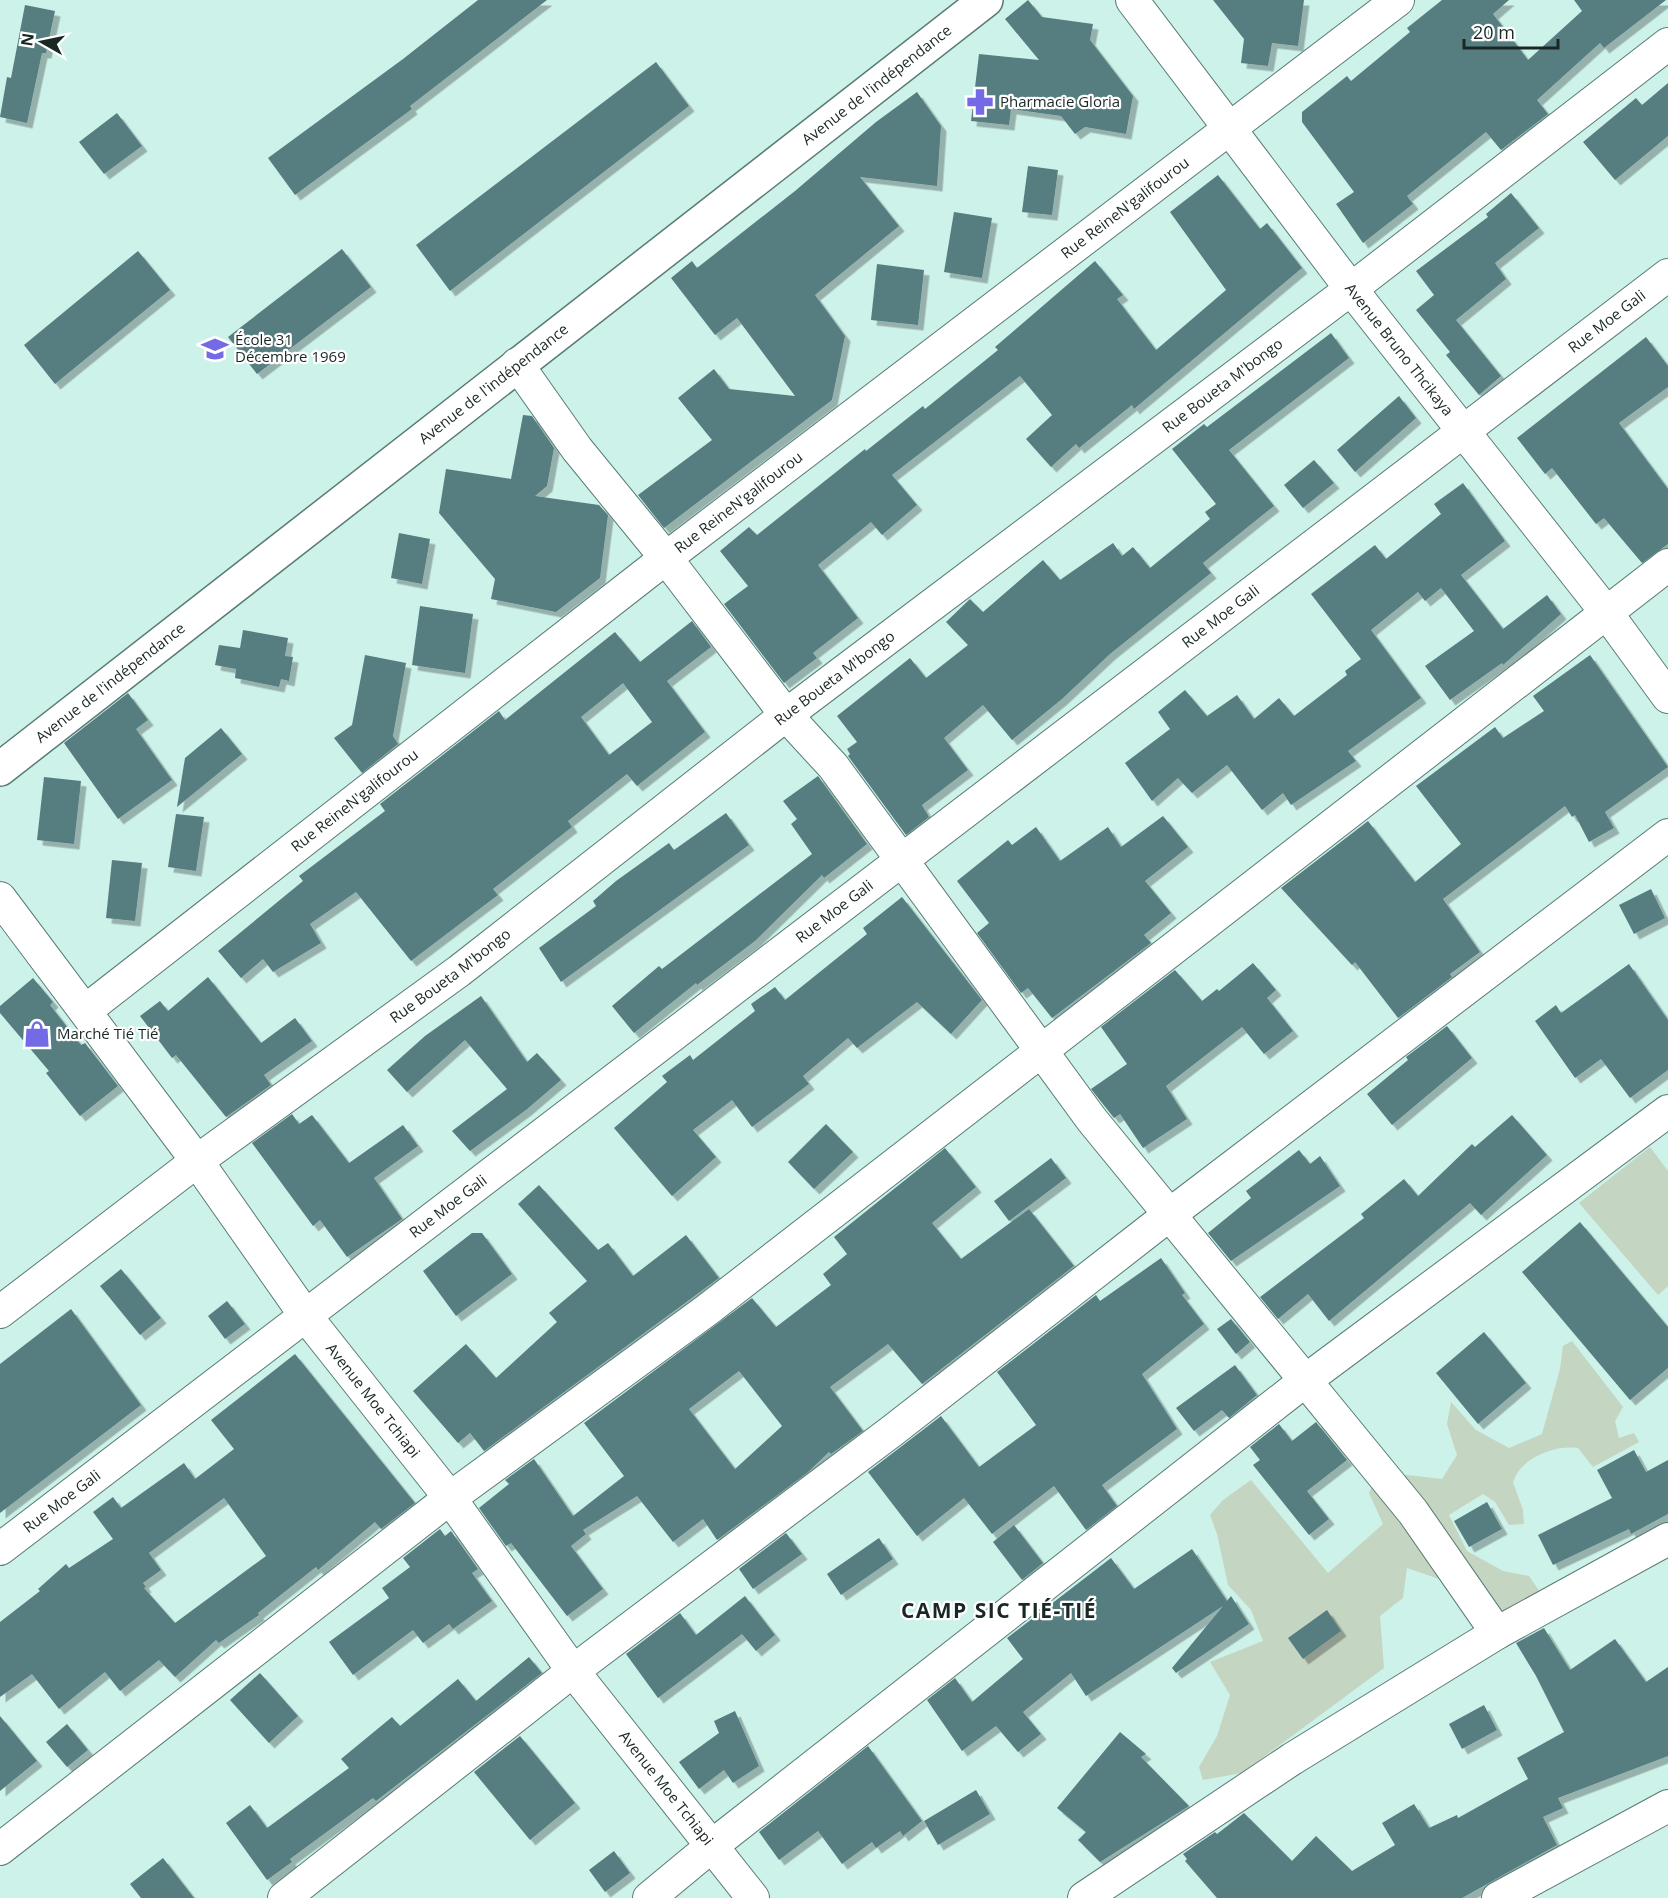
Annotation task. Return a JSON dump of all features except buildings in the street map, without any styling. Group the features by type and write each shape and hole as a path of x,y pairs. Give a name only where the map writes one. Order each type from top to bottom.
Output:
{"street":[{"name":"Avenue de l'indépendance","path":"0,769 986,0"},
{"name":"Avenue Bruno Thcikaya","path":"1132,0 1351,289 1606,612 1668,697"},
{"name":"Rue ReineN'galifourou","path":"85,1011 666,558 1398,0"},
{"name":"Rue Boueta M'bongo","path":"0,1312 198,1161 459,971 786,715 1351,289 1668,44"},
{"name":"Rue Moe Gali","path":"0,1549 1668,275"},
{"path":"518,364 577,449 666,558 786,715 833,766 1042,1048 1092,1120 1413,1512 1497,1633"},
{"path":"0,1849 450,1498 706,1310 1668,565"},
{"path":"284,1898 573,1671 892,1431 1169,1215 1668,835"},
{"name":"Avenue Moe Tchiapi","path":"0,898 198,1161 305,1316 450,1498 573,1671 753,1898"},
{"path":"649,1898 713,1845 1306,1380 1668,1111"},
{"path":"1084,1898 1292,1759 1497,1633 1668,1539"},
{"path":"1498,1898 1668,1806"}],"green space":[{"path":"1650,1147 1668,1171 1668,1286 1658,1295 1579,1203"},
{"path":"1572,1341 1623,1407 1615,1421 1619,1438 1634,1433 1639,1442 1593,1467 1578,1448 1549,1451 1531,1459 1517,1473 1513,1482 1523,1510 1524,1524 1509,1525 1495,1502 1483,1494 1449,1515 1467,1551 1503,1571 1529,1576 1540,1592 1498,1625 1390,1473 1442,1479 1457,1455 1447,1424 1451,1402 1476,1430 1509,1448 1542,1434 1560,1369 1563,1346"},
{"path":"1375,1479 1445,1581 1407,1568 1403,1598 1380,1616 1384,1668 1242,1773 1203,1780 1199,1767 1217,1736 1230,1695 1210,1662 1263,1641 1251,1610 1228,1585 1217,1534 1210,1515 1223,1500 1251,1480 1328,1573 1383,1524 1369,1493"}],"place":[{"name":"Pharmacie Gloria","path":"980,102"},
{"name":"École 31 Décembre 1969","path":"215,349"},
{"name":"Marché Tié Tié","path":"37,1034"}],"district":[{"name":"CAMP SIC TIÉ-TIÉ","path":"999,1611"}]}
